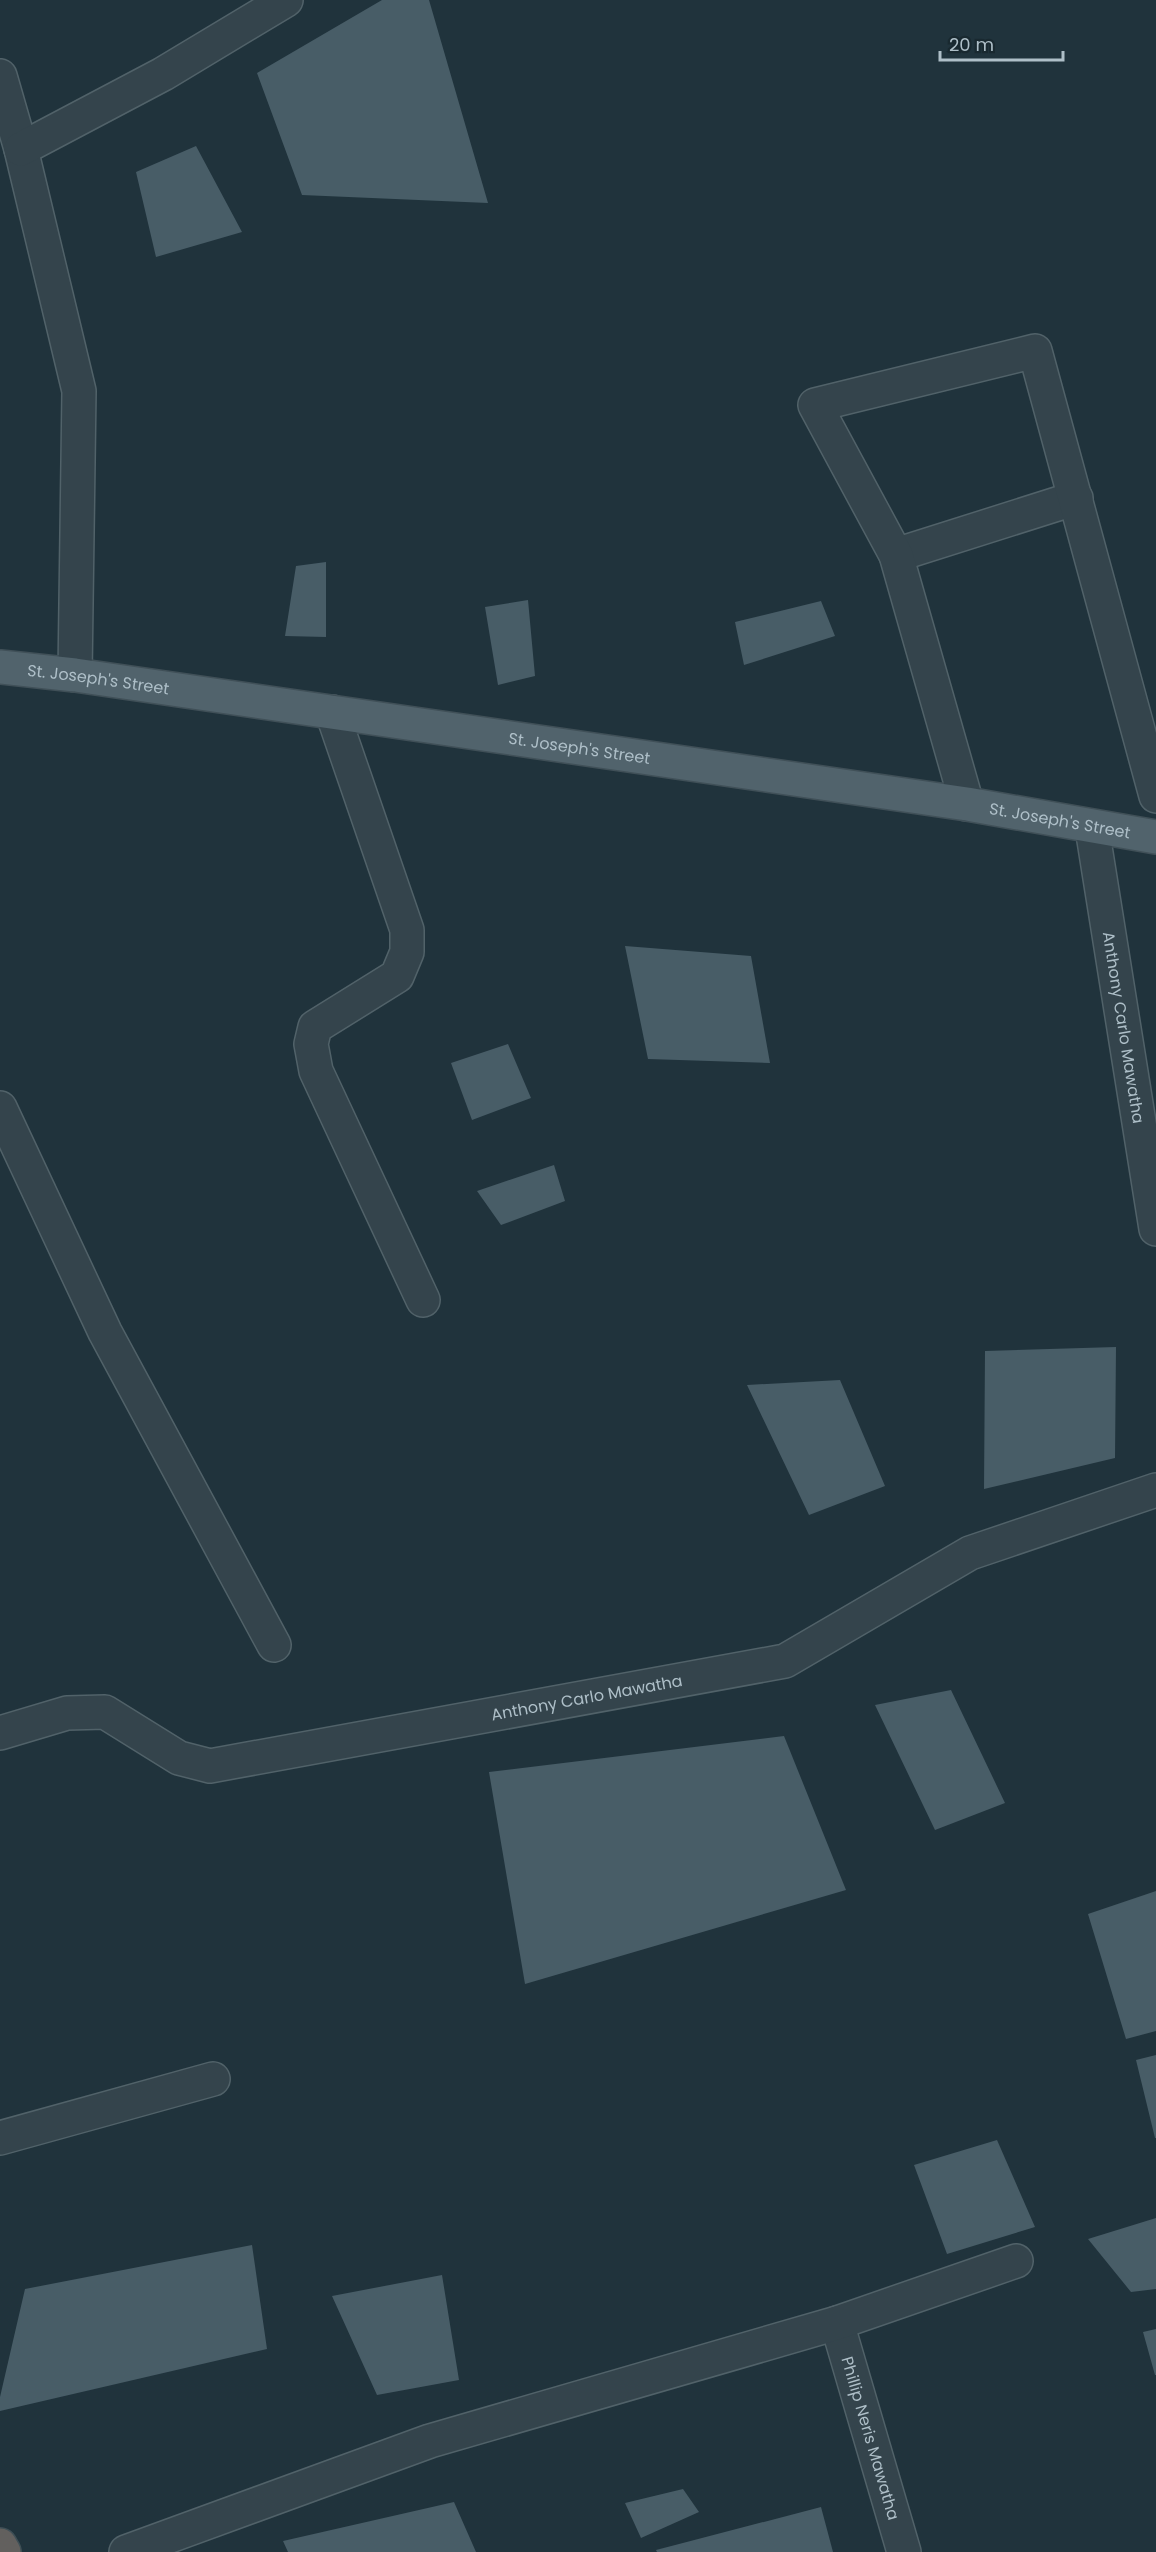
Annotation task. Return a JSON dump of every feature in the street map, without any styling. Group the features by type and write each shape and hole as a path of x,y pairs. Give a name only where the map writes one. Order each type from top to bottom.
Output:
{"highway":[{"path":"0,2545 4,2552"}],"main road":[{"name":"St. Joseph's Street","path":"0,667 75,675 967,804 1092,828 1156,837"}],"street":[{"path":"21,150 164,74 286,0"},
{"path":"0,76 21,150 79,391 75,675"},
{"path":"967,804 896,555 815,405 1035,351 1156,796"},
{"path":"896,555 1076,498"},
{"path":"332,712 407,930 407,952 397,975 315,1027 311,1044 316,1071 423,1300"},
{"name":"Anthony Carlo Mawatha","path":"1092,828 1156,1229"},
{"path":"0,1108 105,1332 274,1645"},
{"name":"Anthony Carlo Mawatha","path":"0,1733 67,1713 105,1712 179,1758 210,1766 785,1661 970,1553 1156,1491"},
{"path":"0,2138 213,2079"},
{"path":"126,2552 430,2442 837,2324 1016,2261"},
{"name":"Phillip Neris Mawatha","path":"837,2324 904,2552"}],"building":[{"path":"382,0 429,0 488,203 302,195 257,73"},
{"path":"196,146 242,232 156,257 136,172"},
{"path":"326,562 326,637 285,636 296,566"},
{"path":"528,600 535,676 498,685 485,607"},
{"path":"821,601 835,636 744,665 735,622"},
{"path":"625,946 751,956 770,1063 648,1059"},
{"path":"508,1044 531,1098 472,1120 451,1063"},
{"path":"554,1165 565,1201 501,1225 477,1191"},
{"path":"1116,1347 1115,1458 984,1489 985,1351"},
{"path":"840,1380 885,1486 809,1515 747,1385"},
{"path":"951,1690 1005,1803 935,1830 875,1705"},
{"path":"784,1736 846,1890 525,1984 489,1772"},
{"path":"1156,1891 1156,2031 1126,2039 1088,1914"},
{"path":"1156,2055 1156,2138 1155,2138 1136,2060"},
{"path":"997,2140 1035,2227 947,2254 914,2165"},
{"path":"1156,2218 1156,2289 1131,2292 1088,2239"},
{"path":"252,2245 267,2349 0,2411 0,2397 25,2289"},
{"path":"442,2275 459,2380 377,2395 332,2296"},
{"path":"1156,2329 1156,2375 1155,2375 1143,2332"},
{"path":"683,2489 699,2512 641,2538 625,2503"},
{"path":"454,2502 476,2552 288,2552 283,2541"},
{"path":"821,2507 833,2552 657,2552 656,2550"}]}
